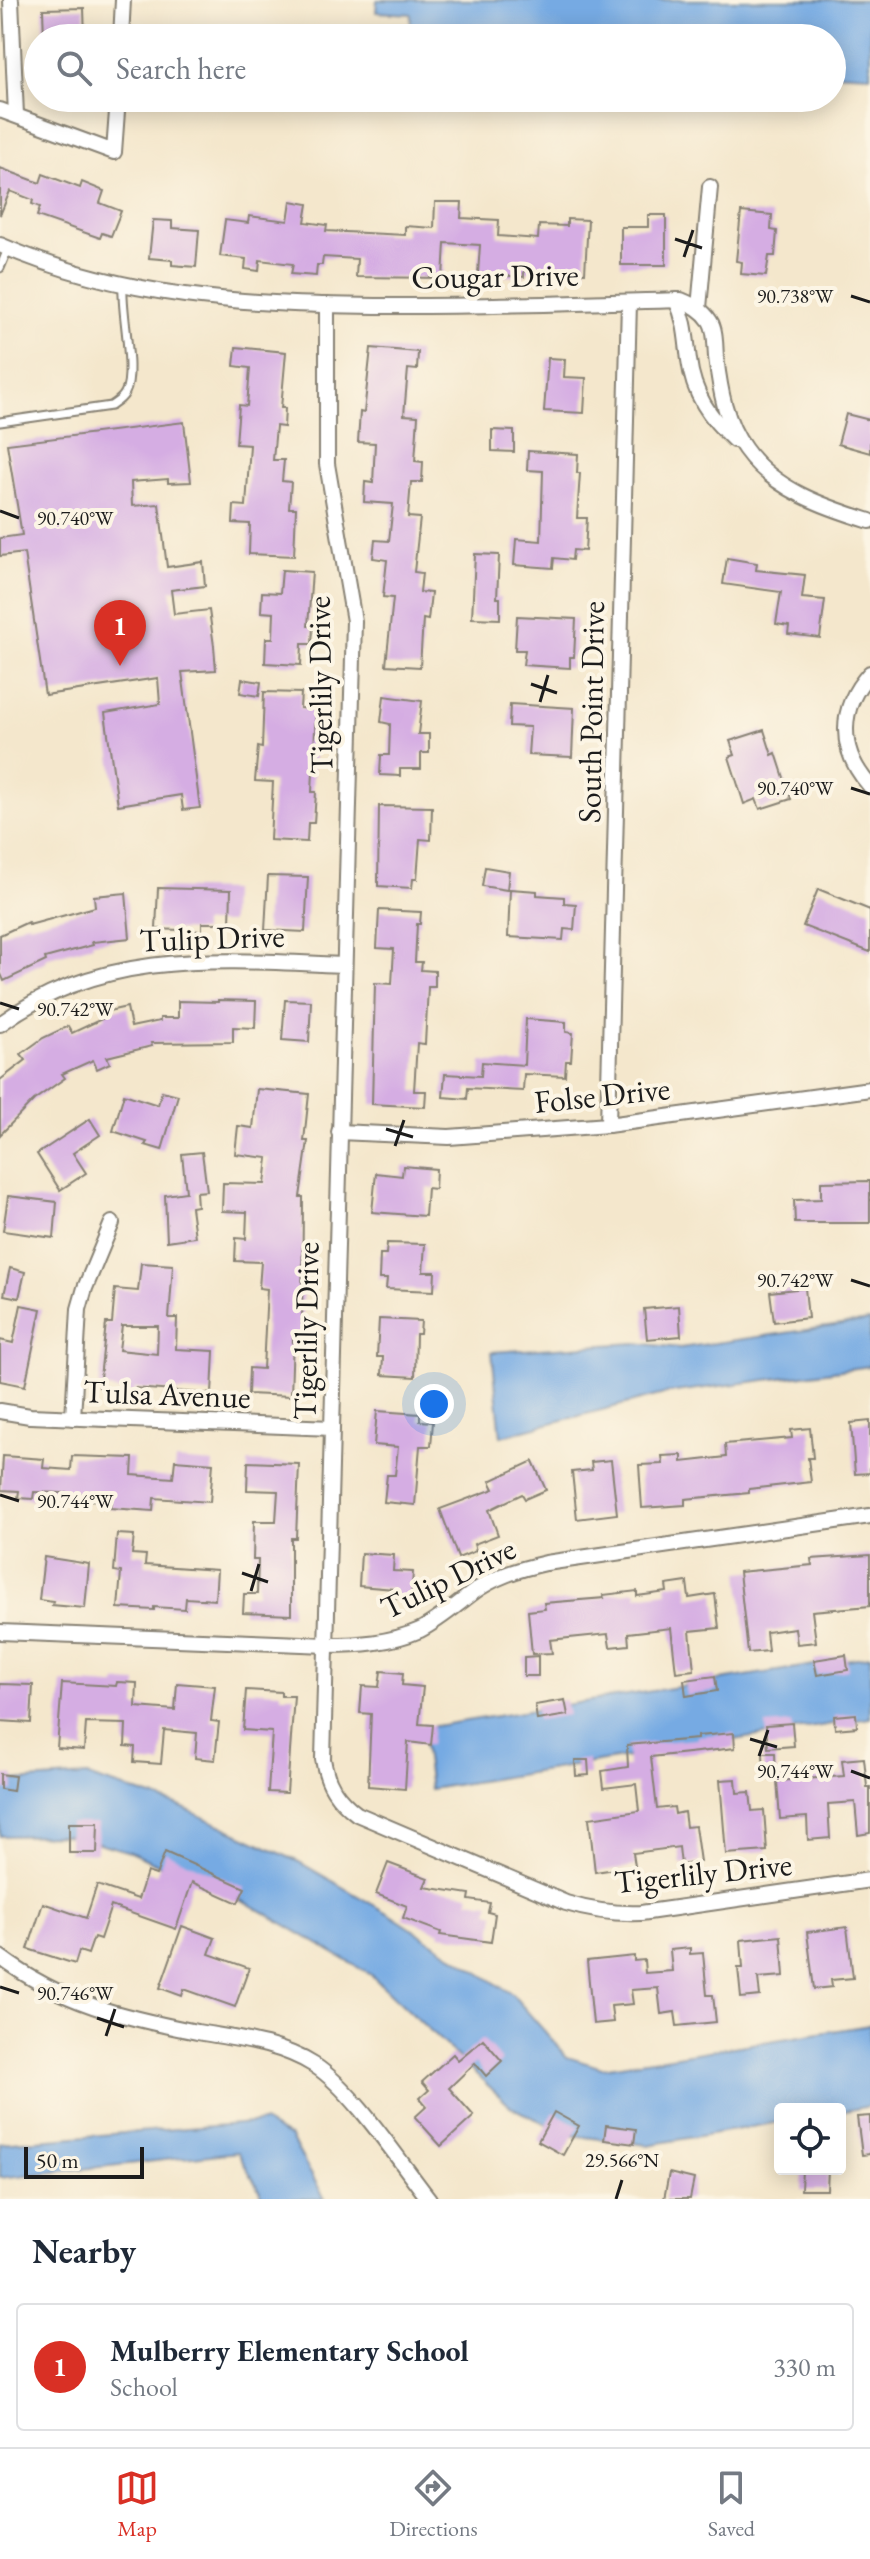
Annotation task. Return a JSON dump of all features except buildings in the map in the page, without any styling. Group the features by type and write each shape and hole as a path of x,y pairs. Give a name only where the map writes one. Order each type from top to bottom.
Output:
{"street":[{"path":"11,0 16,115"},
{"path":"122,24 123,0"},
{"path":"0,110 114,152 117,112"},
{"path":"710,187 699,308 712,324 721,393 732,429 746,451"},
{"name":"Cougar Drive","path":"4,247 123,286 224,301 491,307 676,300 699,308"},
{"path":"676,300 685,320 689,364 698,397 716,423 801,496 870,521"},
{"name":"South Point Drive","path":"608,1125 629,302"},
{"name":"Tigerlily Drive","path":"327,305 327,464 354,621 323,1759 326,1775 343,1803 363,1816 591,1911 641,1913 870,1880"},
{"path":"870,673 852,697 845,720 848,747 861,775 870,786"},
{"name":"Tulip Drive","path":"0,1024 68,987 141,966 217,960 343,965"},
{"name":"Folse Drive","path":"339,1132 449,1137 608,1125 870,1089"},
{"path":"73,1418 79,1309 112,1223"},
{"name":"Tulsa Avenue","path":"0,1411 30,1416 332,1428"},
{"name":"Tulip Drive","path":"0,1632 327,1645 373,1644 418,1630 442,1617 494,1579 518,1569 870,1516"},
{"path":"0,1957 40,1984 80,2004 140,2021 275,2047 317,2067 350,2098 429,2199"}],"lane":[{"path":"0,268 4,247"},
{"path":"0,422 111,406 119,401 125,393 129,373 123,286"}],"water":[{"path":"377,0 870,0 870,75 846,74 846,24 411,24 411,14 376,12"},
{"path":"870,1321 870,1366 668,1393 501,1436 492,1352 636,1343 680,1348"},
{"path":"870,1656 870,1718 430,1789 422,1728"},
{"path":"87,1776 177,1805 299,1862 389,1914 512,1994 567,2057 602,2068 870,2025 870,2106 846,2111 846,2103 774,2103 774,2123 648,2145 569,2135 511,2107 371,1975 253,1906 130,1852 71,1835 0,1836 0,1782"},
{"path":"263,2122 291,2138 325,2199 264,2199 238,2152 0,2178 0,2143"}],"place":[{"name":"Mulberry Elementary School","path":"120,666"}]}
